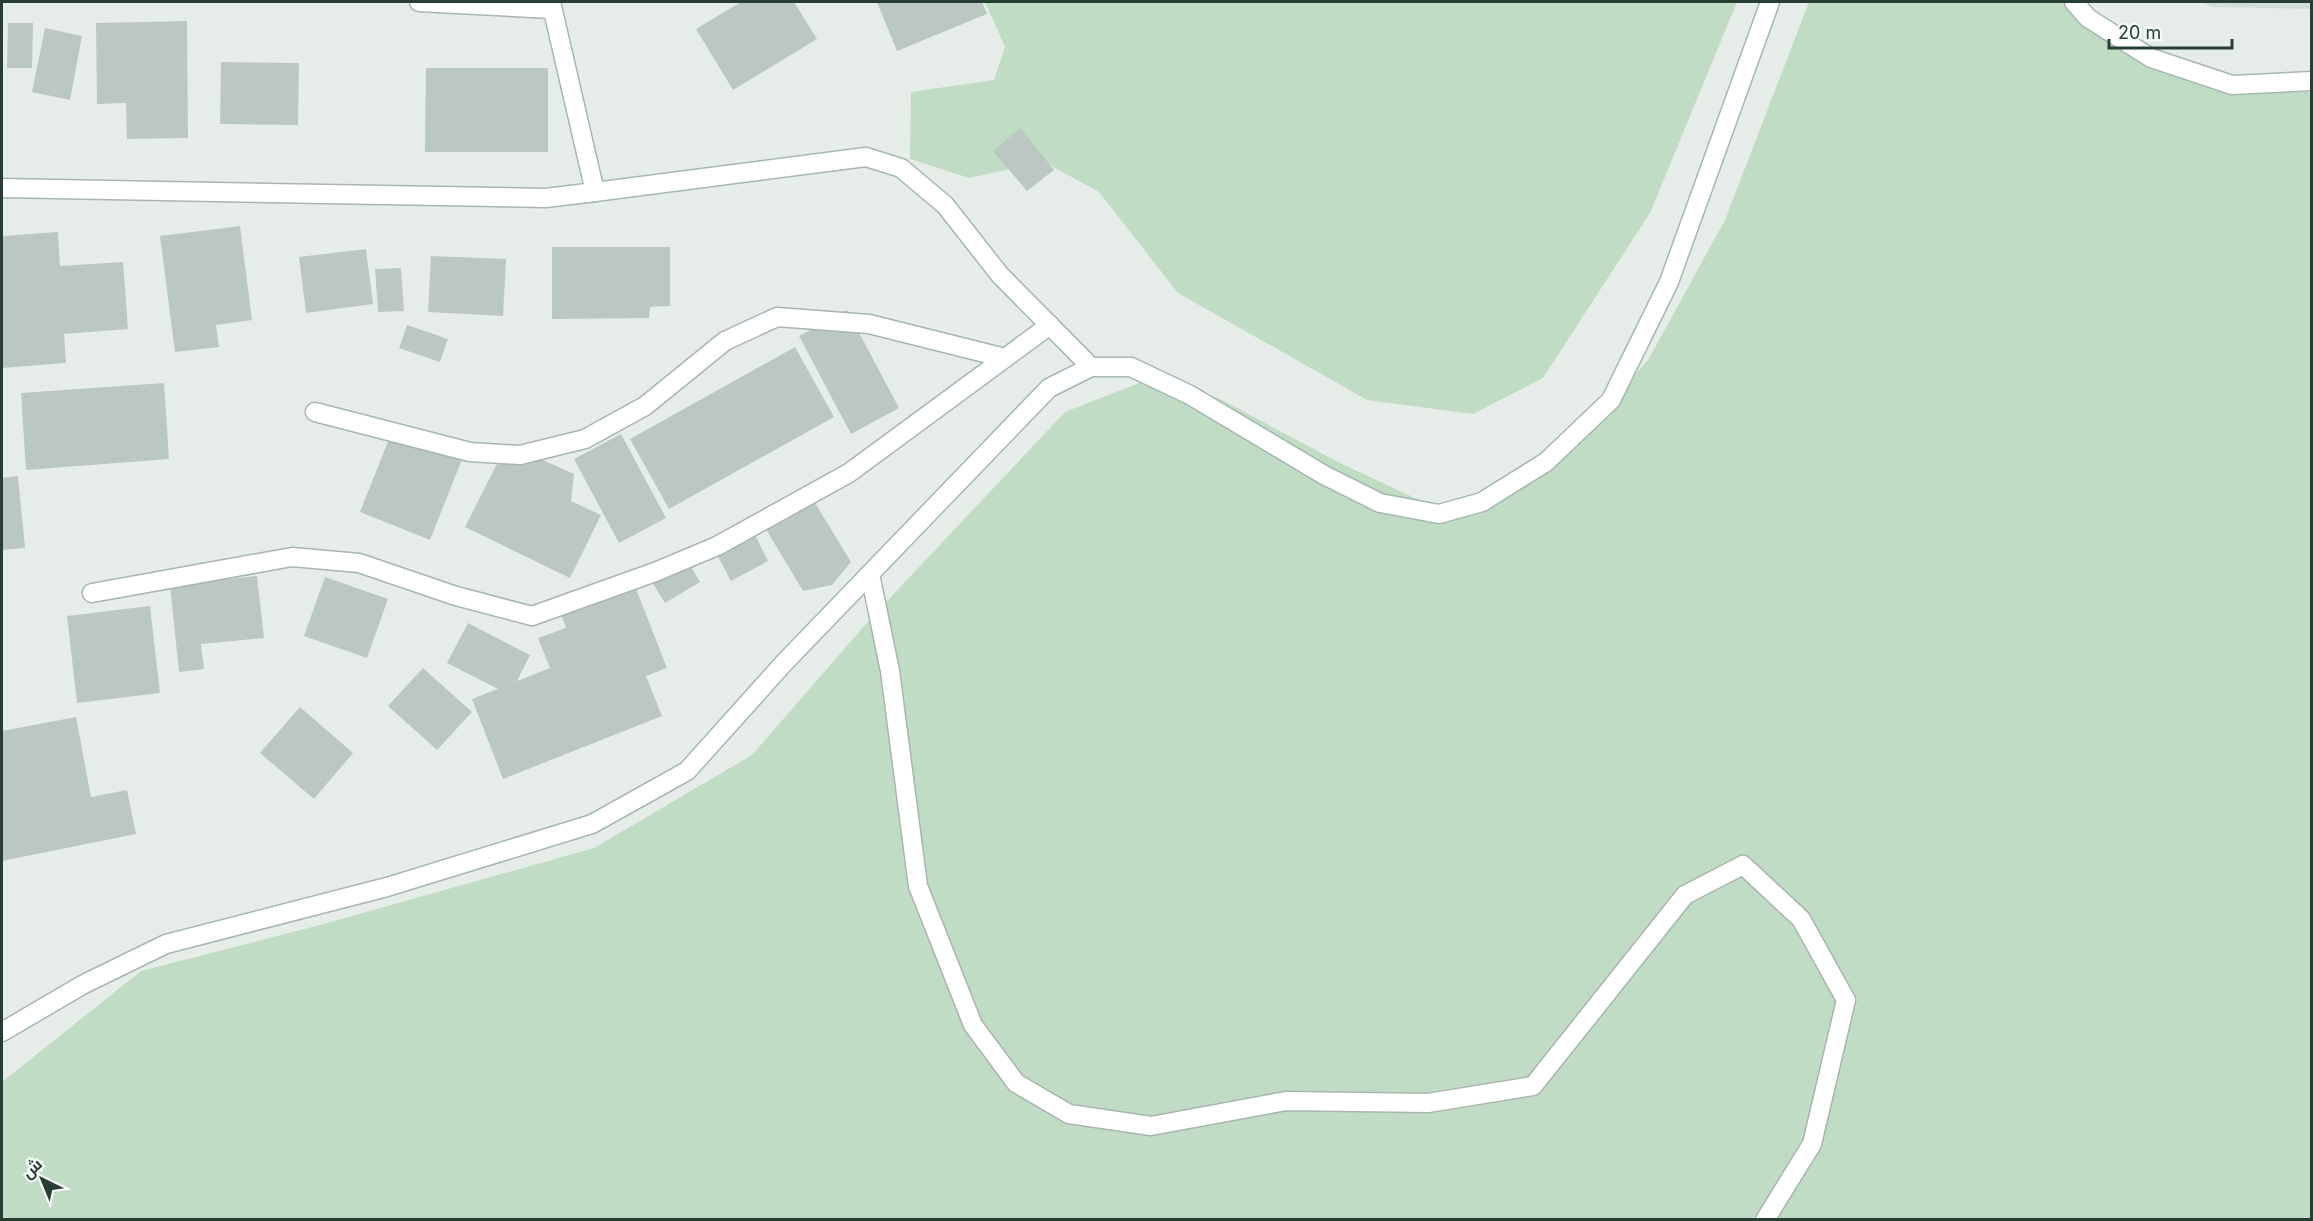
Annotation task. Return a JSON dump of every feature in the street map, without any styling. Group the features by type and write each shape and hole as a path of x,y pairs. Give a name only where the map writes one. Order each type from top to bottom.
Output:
{"street":[{"path":"419,2 551,5 595,192"},
{"path":"2,1032 84,984 166,944 387,887 592,824 687,771 783,664 1049,388 1091,367 1131,367 1190,395 1324,475 1380,503 1439,514 1482,502 1546,462 1611,400 1669,282 1770,2"},
{"path":"2074,2 2088,18 2151,58 2232,85 2312,81"},
{"path":"2,188 546,198 866,157 901,168 945,205 1000,275 1091,367"},
{"path":"315,412 470,452 520,455 585,439 645,406 725,341 777,317 869,324 1005,358"},
{"path":"92,593 292,557 359,563 456,596 532,616 655,572 717,546 849,473 1050,325"},
{"path":"870,574 890,671 918,886 973,1025 1016,1083 1069,1114 1151,1126 1286,1101 1428,1103 1533,1086 1685,895 1743,865 1801,919 1846,1000 1812,1144 1765,1220"}],"shaded area":[{"path":"2203,2 2311,2 2311,9 2211,7"}],"green space":[{"path":"985,2 1737,2 1650,213 1543,378 1473,414 1367,400 1178,293 1099,192 1044,162 969,178 910,159 911,92 994,80 1005,47"},
{"path":"1809,2 2079,2 2147,63 2226,89 2311,92 2311,1219 2,1219 2,1082 141,971 320,925 594,848 752,755 872,617 1065,412 1157,376 1220,399 1338,462 1432,506 1476,503 1562,459 1648,360 1725,220"}],"building":[{"path":"741,2 794,2 817,39 733,90 696,29"},
{"path":"877,2 982,2 987,14 897,51"},
{"path":"187,21 188,138 127,139 126,103 97,104 96,23"},
{"path":"8,23 33,23 32,68 7,68"},
{"path":"45,28 82,36 70,100 32,92"},
{"path":"221,62 299,63 298,125 220,124"},
{"path":"426,68 548,68 548,152 425,152"},
{"path":"1020,128 1054,170 1027,191 993,151"},
{"path":"240,226 252,320 216,325 219,347 175,352 160,236"},
{"path":"58,232 60,266 123,262 128,329 64,334 66,363 2,368 2,236"},
{"path":"552,247 670,247 670,306 650,307 649,318 552,319"},
{"path":"366,249 373,304 306,313 299,257"},
{"path":"431,256 506,259 503,316 428,312"},
{"path":"401,268 404,311 378,312 375,269"},
{"path":"847,310 899,408 851,434 799,336"},
{"path":"407,325 448,339 440,362 399,348"},
{"path":"795,347 834,417 669,509 630,439"},
{"path":"164,383 169,459 26,470 21,393"},
{"path":"395,424 465,452 430,540 360,512"},
{"path":"621,434 666,518 619,543 574,459"},
{"path":"507,444 574,474 571,501 601,515 570,578 465,527"},
{"path":"18,476 25,548 2,550 2,478"},
{"path":"812,498 851,562 832,585 803,591 764,526"},
{"path":"753,531 768,561 731,581 715,551"},
{"path":"685,557 700,582 665,603 650,579"},
{"path":"257,576 264,638 201,644 204,669 179,672 170,586"},
{"path":"631,576 667,668 646,676 662,716 503,779 472,699 498,689 447,663 468,623 530,655 517,681 550,668 538,638 566,628 558,605"},
{"path":"325,577 388,599 367,658 304,636"},
{"path":"150,606 160,693 77,703 67,616"},
{"path":"423,668 472,712 437,750 388,706"},
{"path":"300,707 353,753 314,799 260,753"},
{"path":"76,717 91,797 127,790 136,834 2,861 2,731"}]}
